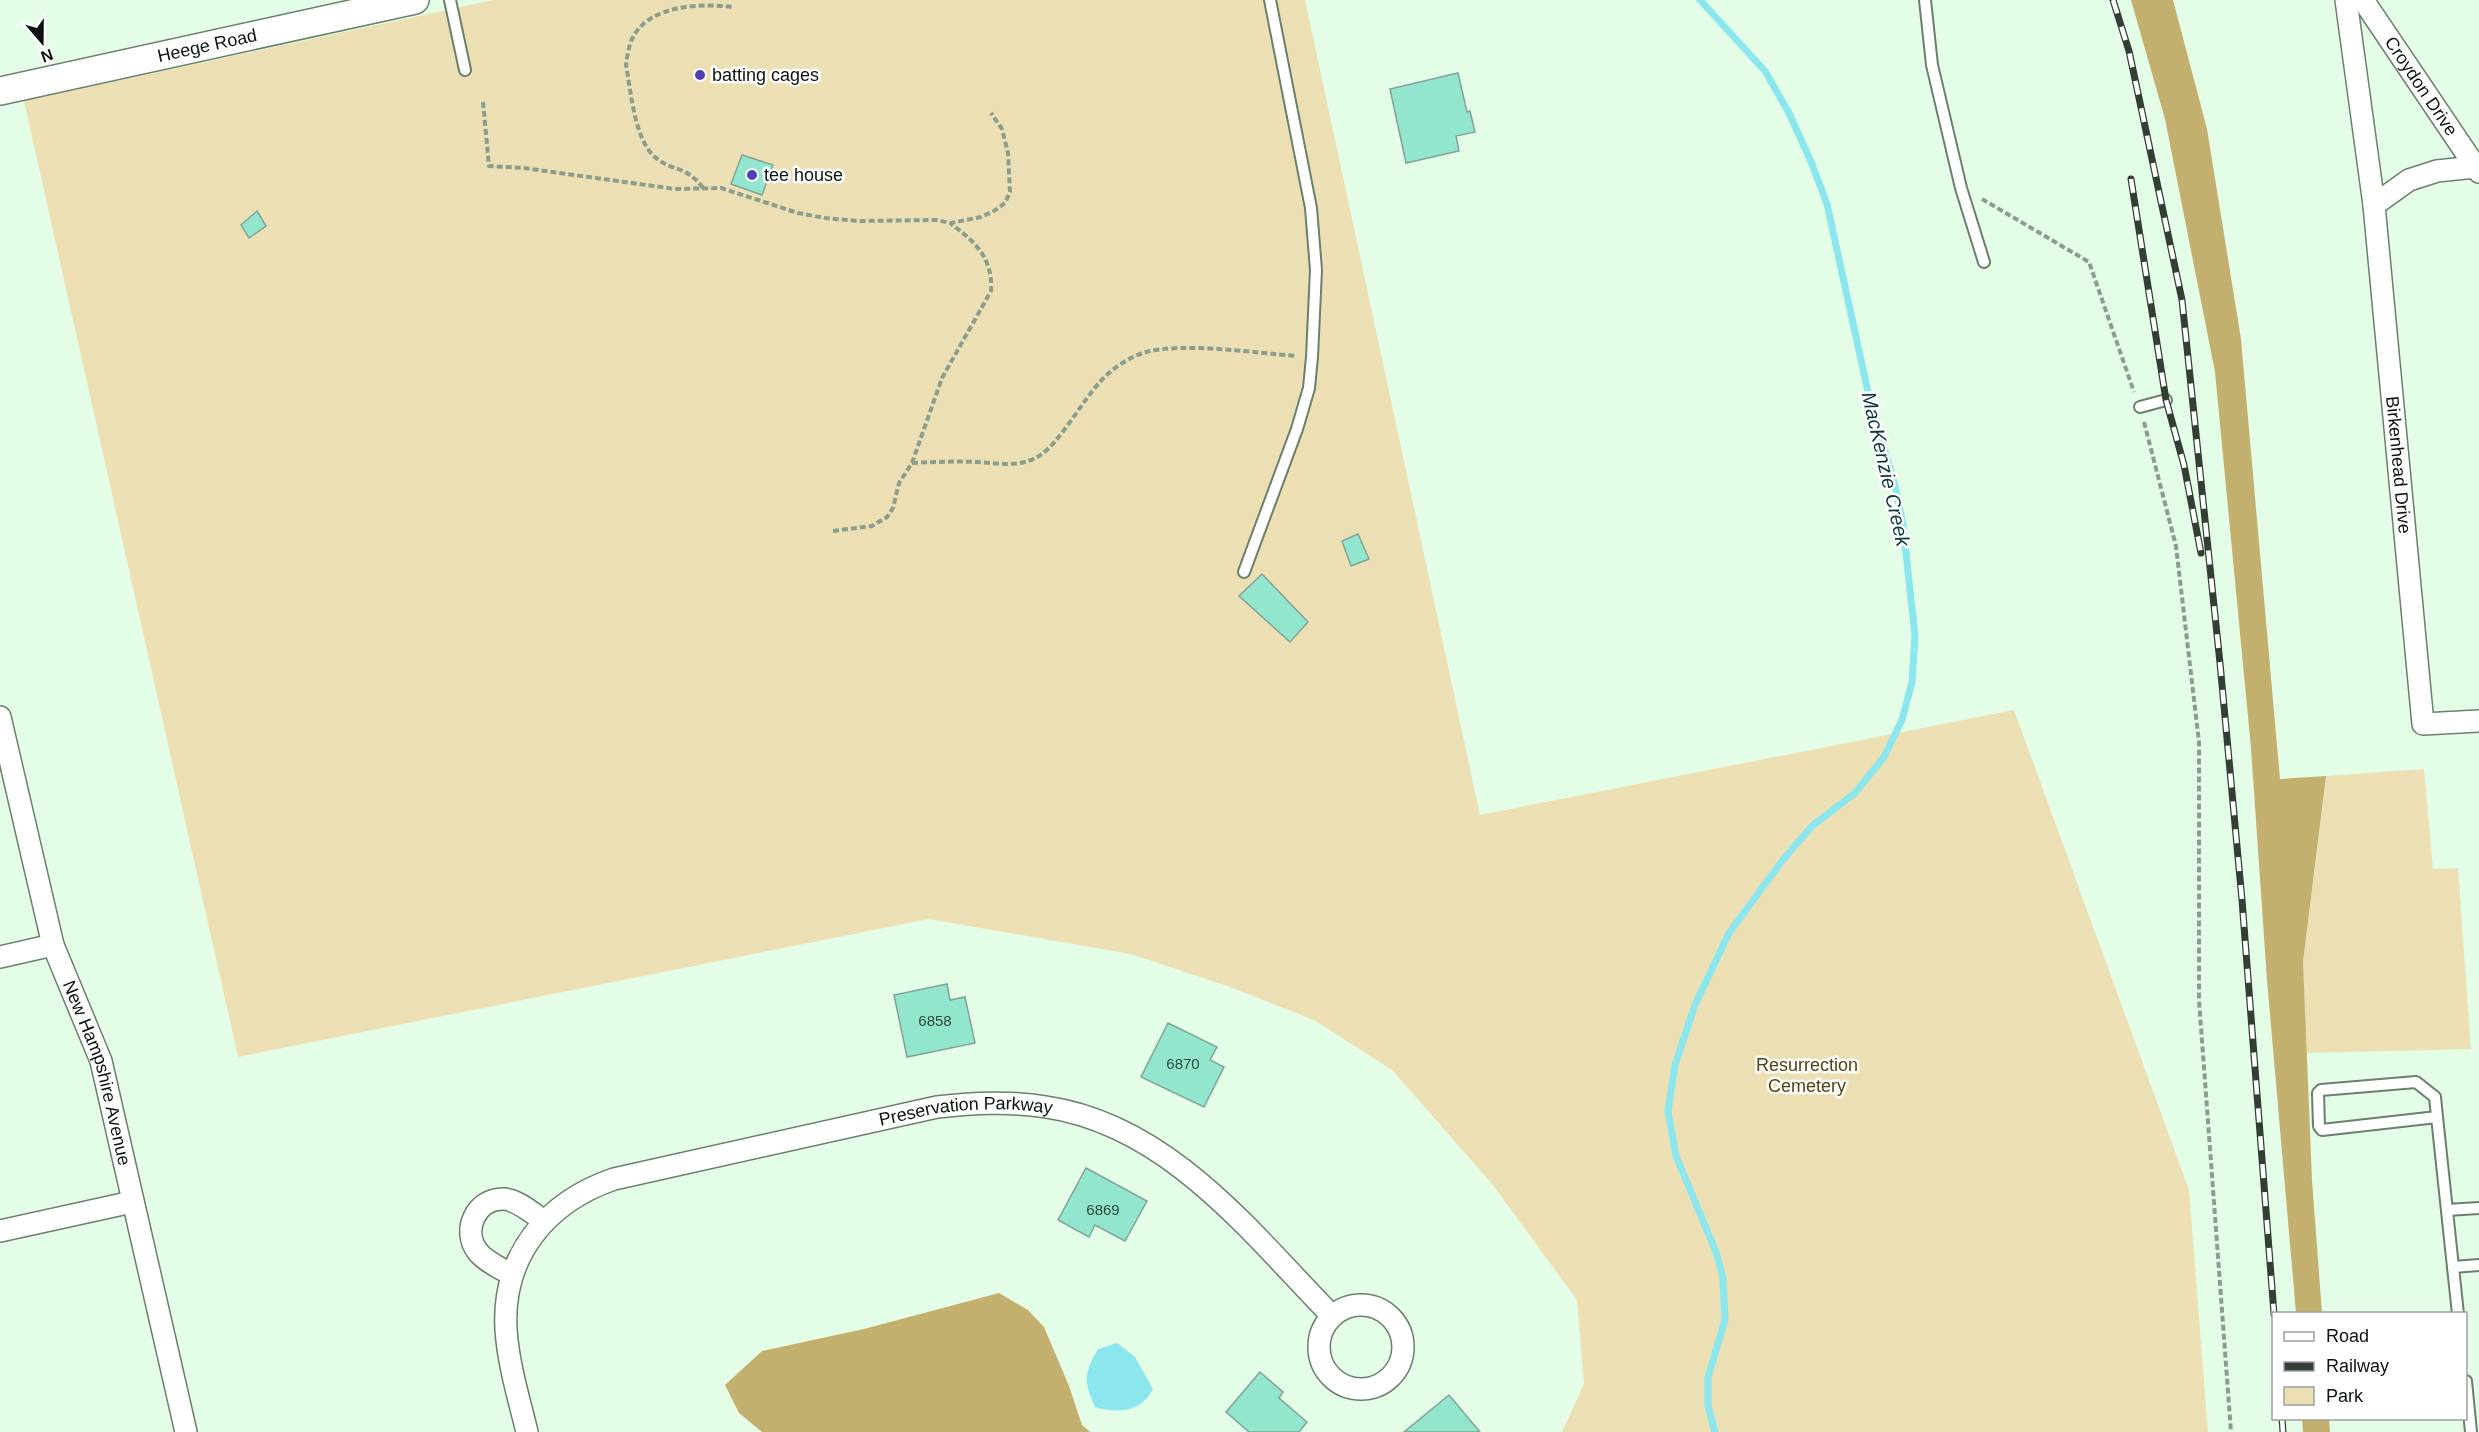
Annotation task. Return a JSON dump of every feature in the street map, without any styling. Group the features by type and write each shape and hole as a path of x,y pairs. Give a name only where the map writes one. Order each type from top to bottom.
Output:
{"street":[{"name":"Heege Road","path":"0,88 415,0"},
{"name":"Birkenhead Drive","path":"2346,0 2374,206 2423,724 2479,721"},
{"name":"Croydon Drive","path":"2363,0 2477,169"},
{"path":"2374,206 2409,180 2437,171 2477,169"},
{"name":"New Hampshire Avenue","path":"0,717 53,945 101,1060 186,1432"},
{"path":"0,957 53,945"},
{"name":"Preservation Parkway","path":"527,1432 506,1332 507,1299 513,1275 525,1247 544,1221 576,1195 615,1179 937,1107 976,1103 1012,1103 1048,1107 1084,1116 1130,1135 1198,1180 1332,1316"},
{"path":"513,1275 479,1254 472,1242 470,1227 476,1213 487,1203 503,1199 517,1203 544,1221"},
{"path":"0,1231 132,1202"},
{"path":"1367,1305 1379,1308 1398,1325 1404,1350 1395,1373 1386,1382 1374,1388 1361,1390 1337,1383 1328,1374 1322,1363 1319,1338 1324,1326 1332,1316 1348,1307 1367,1305"}],"lane":[{"path":"450,0 465,70"},
{"path":"1244,572 1297,429 1309,388 1316,270 1311,208 1270,0"},
{"path":"1925,0 1932,65 1961,188 1984,262"},
{"path":"2140,407 2166,400"},
{"path":"2437,1117 2322,1130 2319,1126 2318,1094 2321,1090 2416,1082 2435,1096 2458,1312"},
{"path":"2447,1210 2479,1208"},
{"path":"2453,1268 2479,1265"},
{"path":"2467,1391 2471,1432"}],"path":[{"path":"703,188 689,173 664,163 647,148 640,132 626,65 627,54 632,38 640,27 654,17 686,7 732,7"},
{"path":"483,102 489,166 524,168 675,189 721,188 798,213 825,218 858,221 927,219 951,224 966,234 985,255 992,279 991,291 942,378 912,463 899,483 892,508 887,517 872,526 833,531"},
{"path":"951,224 981,217 994,211 1005,203 1010,192 1008,153 1002,129 991,113"},
{"path":"1961,188 2089,262 2140,407 2176,546 2199,742 2199,1000 2231,1432"},
{"path":"912,463 976,462 1010,465 1040,456 1052,445 1101,381 1115,368 1145,353 1162,350 1216,350 1312,357"}],"green space":[{"name":"Resurrection Cemetery","path":"493,0 1305,0 1480,815 2014,710 2189,1190 2208,1432 1562,1432 1584,1384 1577,1300 1493,1185 1392,1070 1314,1020 1230,987 1131,954 929,919 238,1057 24,101"},
{"path":"2424,769 2433,869 2458,868 2471,1049 2306,1053 2303,962 2326,776"}],"shaded area":[{"path":"2131,0 2173,0 2207,129 2241,339 2280,779 2326,776 2303,962 2312,1180 2322,1312 2296,1312 2267,980 2251,748 2215,372 2165,119"},
{"path":"999,1293 1028,1310 1044,1327 1069,1386 1082,1425 1090,1432 762,1432 739,1413 725,1385 762,1351 864,1329"},
{"path":"2302,1420 2329,1420 2330,1432 2303,1432"}],"water":[{"path":"1117,1343 1135,1357 1153,1389 1148,1397 1135,1407 1112,1410 1095,1407 1087,1383 1090,1365 1098,1349"}],"building":[{"path":"1458,73 1467,112 1470,111 1475,132 1456,136 1459,151 1406,163 1390,89"},
{"name":"tee house","path":"742,155 773,165 762,195 731,184"},
{"path":"257,211 266,226 249,238 241,225"},
{"path":"1358,534 1369,559 1351,566 1342,541"},
{"path":"1262,574 1308,622 1290,642 1239,596"},
{"path":"947,984 950,1000 965,997 975,1043 907,1057 894,995"},
{"path":"1168,1023 1217,1047 1210,1060 1224,1067 1204,1107 1141,1077"},
{"path":"1086,1168 1147,1201 1125,1241 1095,1225 1089,1237 1058,1220"},
{"path":"1260,1372 1283,1392 1279,1398 1307,1422 1299,1432 1249,1432 1226,1412"},
{"path":"1449,1395 1480,1432 1404,1432"}],"waterway":[{"name":"MacKenzie Creek","path":"1700,0 1765,71 1789,113 1827,204 1868,392 1895,486 1903,525 1915,636 1912,682 1902,720 1884,757 1855,793 1812,826 1782,861 1729,933 1695,1005 1675,1065 1668,1111 1676,1156 1716,1252 1723,1278 1725,1320 1708,1377 1708,1406 1715,1432"}],"railway":[{"path":"2113,0 2129,51 2182,300 2242,900 2274,1312"},
{"path":"2131,179 2166,400 2184,465 2201,553"},
{"path":"2282,1420 2283,1432"}],"place":[{"name":"batting cages","path":"700,75"},
{"name":"tee house","path":"752,175"}]}
